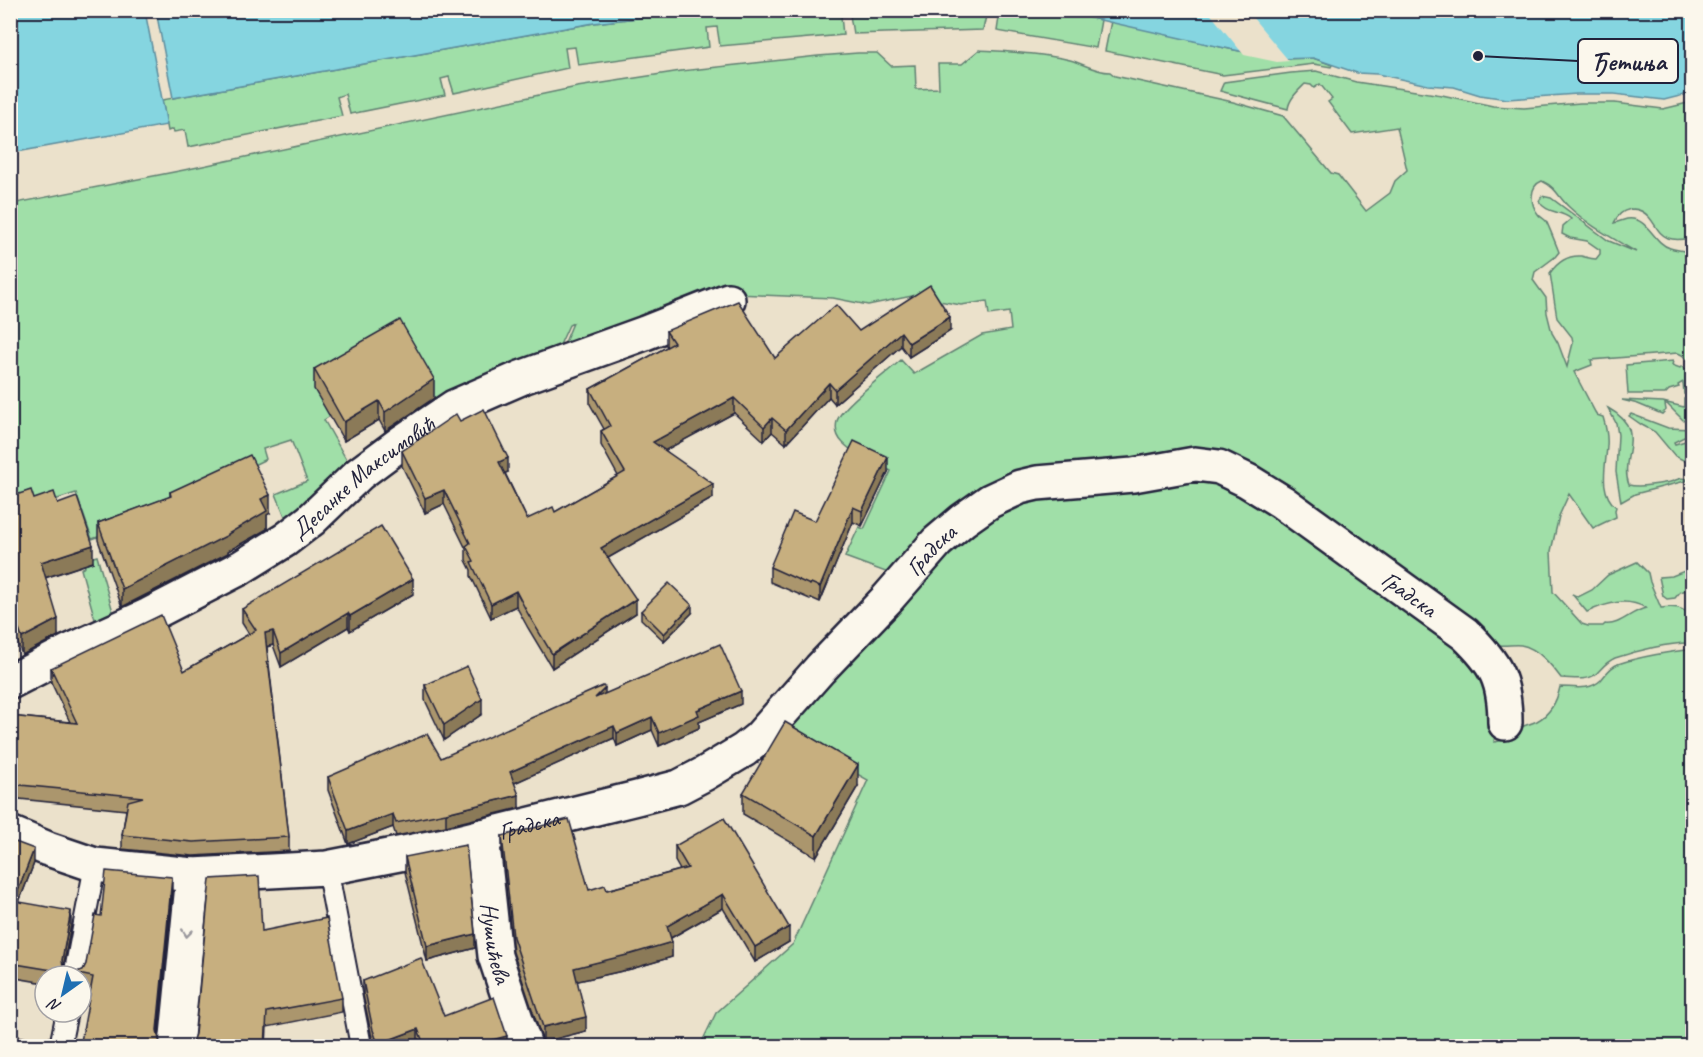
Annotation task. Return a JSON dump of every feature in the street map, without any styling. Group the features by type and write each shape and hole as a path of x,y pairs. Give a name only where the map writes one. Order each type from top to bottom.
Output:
{"street":[{"name":"Десанке Максимовић","path":"10,682 240,568 285,540 311,520 359,474 454,407 522,377 645,333 728,300"},
{"name":"Градска","path":"10,833 95,865 193,875 327,868 450,844 679,787 744,750 771,725 820,669 888,599 937,542 990,501 1020,487 1037,483 1133,475 1195,464 1218,467 1257,486 1466,634 1487,657 1500,681 1504,693 1505,723"},
{"name":"Нушићева","path":"482,836 495,956 525,1047"},
{"path":"176,1047 193,875"}],"lane":[{"path":"76,964 95,865"},
{"path":"327,868 361,1047"},
{"path":"60,1047 65,1024"}],"green space":[{"path":"697,11 987,11 983,30 853,34 850,15 841,16 843,35 720,46 717,27 707,28 709,47 578,65 575,47 565,48 568,68 454,93 449,77 441,79 445,95 350,114 345,94 337,97 342,116 188,147 185,130 168,131 162,100 594,23"},
{"path":"1000,11 1060,11 1101,20 1096,48 997,31"},
{"path":"1111,21 1278,59 1313,58 1332,65 1331,67 1314,64 1223,75 1105,51"},
{"path":"979,50 1047,56 1070,60 1110,72 1115,76 1233,102 1283,116 1331,173 1338,175 1366,211 1390,193 1395,181 1407,170 1397,127 1352,134 1328,102 1332,99 1320,84 1314,88 1305,84 1292,99 1288,109 1220,91 1224,82 1316,71 1356,82 1442,95 1493,106 1524,108 1580,103 1615,103 1663,109 1692,102 1692,238 1677,240 1668,238 1659,232 1649,217 1634,209 1620,214 1614,223 1634,219 1645,226 1664,245 1692,255 1692,364 1678,353 1591,360 1592,365 1574,372 1595,412 1603,417 1607,439 1605,486 1610,501 1616,507 1616,517 1593,528 1569,494 1559,516 1551,551 1553,592 1582,624 1603,626 1616,623 1646,608 1631,603 1616,602 1587,612 1572,594 1578,597 1592,590 1608,575 1637,562 1648,573 1661,608 1678,608 1692,616 1692,643 1664,645 1615,658 1589,678 1561,678 1544,658 1533,650 1521,645 1498,645 1256,475 1065,472 891,574 845,557 859,527 864,529 891,471 848,448 839,438 836,430 837,421 856,398 901,360 914,374 982,335 1011,330 1009,312 989,315 987,301 961,305 912,296 868,305 833,298 736,294 563,347 573,323 569,325 559,347 436,402 400,340 324,420 350,466 323,489 307,498 287,521 276,494 307,481 291,440 263,449 266,459 199,491 170,512 92,539 76,493 11,514 11,204 577,87 681,71 818,56 877,53 891,66 915,65 916,89 939,88 938,64 962,64","holes":["1542,181 1584,220 1636,252 1609,241 1551,198 1542,196 1539,201 1542,205 1571,219 1563,226 1562,234 1587,241 1600,250 1596,259 1581,256 1567,258 1550,273 1557,318 1572,337 1573,343 1567,367 1552,333 1546,298 1533,280 1535,272 1559,252 1546,221 1535,210 1532,200 1533,191 1538,183"]},
{"path":"1673,361 1672,365 1680,368 1682,366 1692,375 1692,395 1684,394 1683,382 1678,385 1679,387 1665,394 1628,394 1626,365"},
{"path":"1684,399 1692,400 1692,419 1684,421 1667,404 1662,414 1622,400 1663,402 1684,407"},
{"path":"1608,408 1621,417 1630,435 1627,464 1629,485 1650,485 1682,478 1689,480 1635,494 1621,502 1616,472 1618,435 1616,423"},
{"path":"1631,414 1668,428 1692,429 1692,433 1674,442 1675,444 1692,439 1692,462 1675,456 1655,432 1629,416"},
{"path":"1213,474 1407,602 1479,668 1496,721 1494,742 1510,739 1519,728 1546,715 1560,687 1592,686 1618,664 1676,651 1692,650 1692,1046 700,1046 716,1013 793,944 868,780 784,733 953,541 1000,504"},
{"path":"97,556 114,615 96,623 81,569 85,567 83,560"},
{"path":"1692,568 1692,598 1687,590 1680,592 1675,598 1667,599 1663,596 1659,577 1672,576"}],"water":[{"path":"11,10 145,11 167,125 11,153"},
{"path":"156,10 697,11 594,23 173,98"},
{"path":"1060,11 1692,11 1692,93 1664,100 1614,94 1507,99 1480,95 1454,87 1428,85 1377,74 1357,73 1313,58 1278,59"}],"pier":[{"path":"1208,11 1247,11 1289,61 1277,62 1244,55"}],"building":[{"path":"930,285 950,317 909,343 901,332 835,390 829,383 786,430 772,418 764,427 734,398 653,442 713,484 601,548 636,599 552,654 516,591 491,604 471,562 474,561 466,546 470,543 444,490 425,498 402,451 456,414 460,421 484,409 508,458 499,462 527,519 553,507 555,512 625,472 601,431 610,426 590,389 674,343 666,331 738,301 775,358 836,305 859,331"},
{"path":"400,320 434,379 385,412 379,401 344,422 314,369"},
{"path":"854,441 888,457 862,511 853,507 820,587 811,583 810,585 770,567 793,512 815,521"},
{"path":"250,455 270,495 261,499 267,511 228,535 122,589 98,523 171,496 170,492"},
{"path":"31,490 34,499 54,492 58,504 77,497 93,545 41,562 58,619 22,638 10,604 10,497"},
{"path":"381,526 413,579 350,616 348,613 281,653 273,631 265,633 268,661 266,662 269,668 289,837 193,842 122,835 128,801 143,797 10,784 10,716 77,723 51,668 161,615 184,671 256,630 242,609"},
{"path":"669,583 692,605 664,634 641,611"},
{"path":"720,644 741,691 697,710 699,715 659,733 652,717 617,733 614,726 510,772 519,795 396,823 393,814 348,831 328,777 427,734 441,758 603,686 605,688 595,698"},
{"path":"467,666 482,699 444,725 425,685"},
{"path":"785,722 858,765 816,836 743,793"},
{"path":"724,818 789,927 755,947 723,894 667,926 672,942 574,968 586,1017 543,1027 513,937 502,836 569,819 589,890 605,885 607,890 688,868 675,846"},
{"path":"10,840 34,849 14,901 71,911 63,964 33,964 33,967 10,963"},
{"path":"466,845 475,934 427,946 405,857"},
{"path":"106,871 172,877 157,1030 159,1040 165,1047 80,1047 84,1024 93,1024 93,964 86,964 95,915 101,916"},
{"path":"259,876 262,931 327,918 342,998 267,1012 265,1047 186,1047 192,1042 195,1034 210,879"},
{"path":"421,958 444,1016 494,997 507,1036 492,1040 494,1047 425,1047 418,1029 378,1044 363,981"},
{"path":"10,1034 63,1047 10,1047"}],"place":[{"name":"Ђетиња","path":"1478,56"}]}
